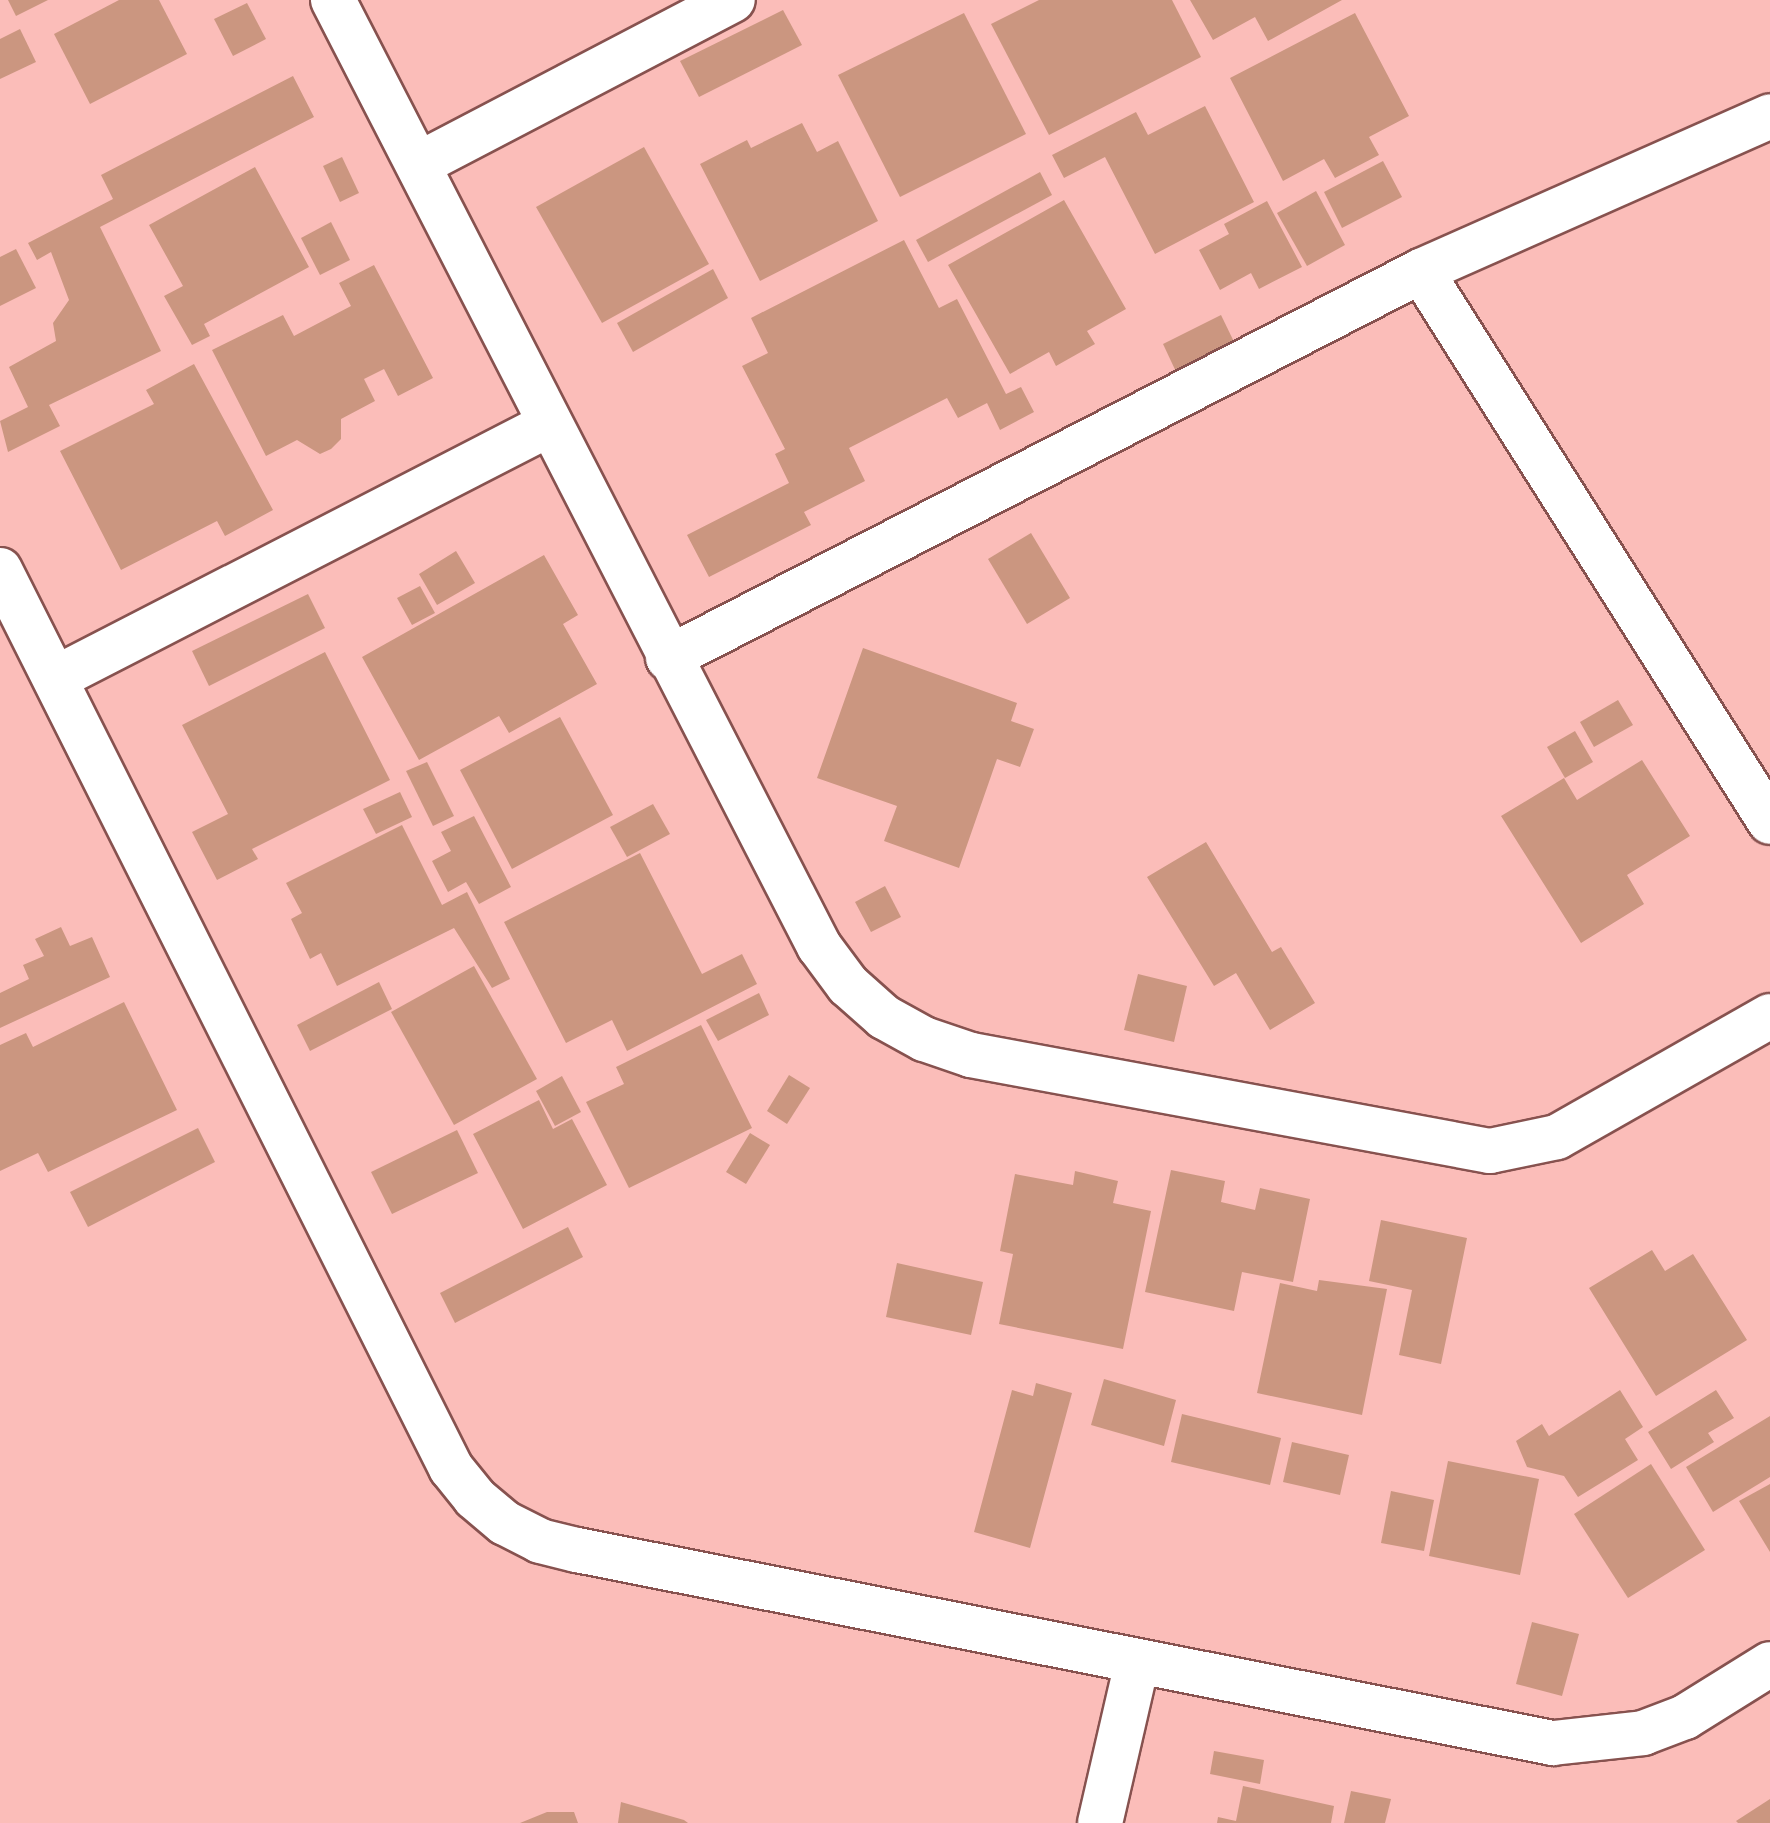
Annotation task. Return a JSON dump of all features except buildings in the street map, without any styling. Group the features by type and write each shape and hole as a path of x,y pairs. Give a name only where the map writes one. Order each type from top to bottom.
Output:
{"street":[{"path":"333,0 419,164 548,425 819,946 848,985 884,1017 924,1039 971,1055 1456,1149 1490,1151 1557,1137 1770,1016"},
{"path":"419,164 733,0"},
{"path":"668,658 1421,271 1770,116"},
{"path":"1421,271 1770,822"},
{"path":"56,678 548,425"},
{"path":"0,570 451,1468 475,1498 540,1541 1137,1663 1553,1743 1643,1733 1685,1717 1770,1664"},
{"path":"1100,1823 1137,1663"}]}
